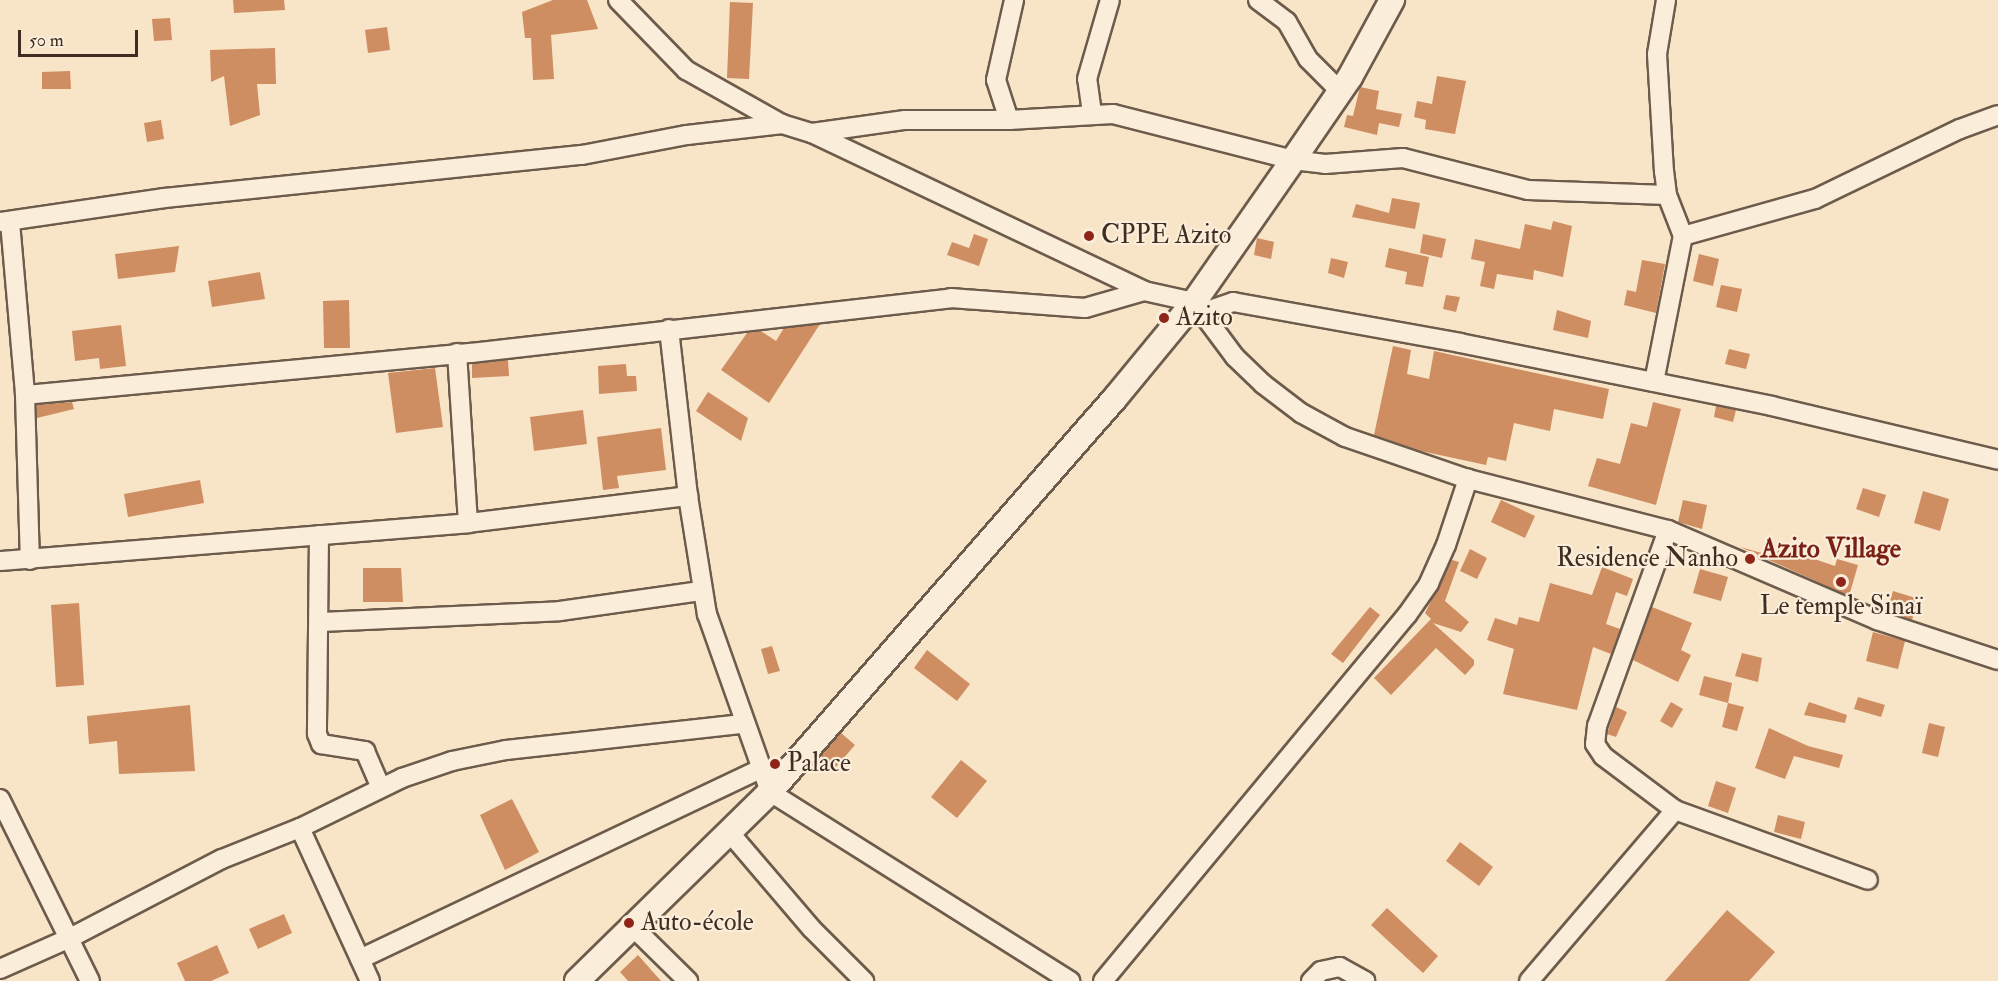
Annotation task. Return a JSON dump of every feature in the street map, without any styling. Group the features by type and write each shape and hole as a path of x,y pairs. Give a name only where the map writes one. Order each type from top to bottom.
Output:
{"street":[{"path":"618,0 686,70 782,124 813,133 1144,291 1198,308 1218,304 1244,304 1654,382 1998,460"},
{"path":"1009,120 996,80 1014,0"},
{"path":"1092,113 1087,79 1110,0"},
{"path":"1258,0 1287,22 1308,59 1340,91"},
{"path":"578,981 770,792 1108,407 1198,308 1340,91 1392,0"},
{"path":"1654,382 1683,236 1667,195 1657,54 1666,0"},
{"path":"813,133 905,120 1009,120 1092,113 1141,120 1293,160 1325,164 1403,158 1528,190 1667,195"},
{"path":"1683,236 1815,199 1960,129 1998,115"},
{"path":"30,560 26,395 5,222 164,198 582,155 687,135 782,124"},
{"path":"26,395 457,353 951,298 1085,308 1144,291"},
{"path":"1198,308 1235,357 1301,413 1345,436 1468,479 1668,530 1877,620 1998,660"},
{"path":"669,330 701,591 743,724 770,792 1070,981"},
{"path":"457,353 468,522"},
{"path":"1103,981 1407,615 1429,583 1446,545 1468,479"},
{"path":"0,561 468,522 688,496"},
{"path":"1668,530 1597,726 1595,744 1603,756 1675,810 1868,880"},
{"path":"319,535 321,622 317,734 321,744 365,751 381,788"},
{"path":"321,622 560,612 701,591"},
{"path":"0,969 70,938 222,859 300,828 381,788 452,761 506,750 743,724"},
{"path":"360,959 761,769"},
{"path":"0,799 90,981"},
{"path":"1529,981 1675,810"},
{"path":"300,828 370,981"},
{"path":"730,833 812,929 864,981"},
{"path":"634,928 688,981"},
{"path":"1311,981 1321,971 1340,967 1365,981"}],"building":[{"path":"233,0 284,0 285,10 234,13"},
{"path":"553,0 587,0 598,29 551,35 554,79 533,80 531,38 525,38 522,12"},
{"path":"730,2 753,3 749,79 727,78"},
{"path":"170,18 172,40 154,41 152,19"},
{"path":"387,27 390,50 368,53 365,30"},
{"path":"275,48 276,84 257,84 260,115 230,126 224,76 211,82 210,50"},
{"path":"70,71 71,89 42,89 42,72"},
{"path":"1437,76 1466,81 1455,134 1425,129 1426,120 1414,117 1417,101 1432,104"},
{"path":"1360,87 1379,91 1376,109 1402,114 1399,127 1379,123 1377,135 1344,127 1347,115 1353,116"},
{"path":"161,120 164,139 147,142 144,123"},
{"path":"1392,198 1420,203 1415,229 1352,217 1356,204 1389,213"},
{"path":"1553,221 1572,226 1563,277 1534,270 1533,280 1497,274 1494,289 1480,286 1485,262 1471,259 1475,239 1520,249 1525,224 1551,230"},
{"path":"974,234 988,239 979,266 947,255 952,242 969,248"},
{"path":"1423,234 1446,239 1442,258 1420,253"},
{"path":"1257,238 1274,242 1271,259 1254,255"},
{"path":"179,246 175,272 118,279 115,254"},
{"path":"1389,248 1429,257 1423,287 1405,284 1407,272 1385,267"},
{"path":"1699,254 1719,259 1713,286 1693,281"},
{"path":"1331,258 1348,262 1344,278 1328,273"},
{"path":"1642,260 1665,264 1656,313 1624,305 1627,290 1636,292"},
{"path":"260,272 265,299 212,307 208,281"},
{"path":"1721,285 1742,289 1737,312 1716,307"},
{"path":"1446,295 1460,297 1456,312 1443,309"},
{"path":"349,300 350,348 324,348 323,301"},
{"path":"1557,310 1591,321 1588,338 1553,330"},
{"path":"820,324 769,403 721,370 747,333 761,331 776,341 784,328"},
{"path":"121,325 126,366 100,369 99,358 75,361 72,331"},
{"path":"1393,346 1411,350 1407,374 1429,379 1434,351 1609,389 1603,419 1554,409 1550,431 1514,423 1506,461 1488,457 1486,465 1421,451 1374,435"},
{"path":"1729,349 1750,354 1746,369 1725,364"},
{"path":"508,360 509,376 472,378 472,364"},
{"path":"626,364 627,376 636,376 637,391 599,394 598,366"},
{"path":"435,368 443,427 396,433 388,373"},
{"path":"708,392 748,418 741,441 696,411"},
{"path":"72,402 74,409 37,418 37,405"},
{"path":"1653,402 1681,409 1656,505 1588,486 1597,458 1620,464 1631,423 1647,427"},
{"path":"1716,406 1736,410 1733,422 1714,417"},
{"path":"583,410 587,444 534,451 530,417"},
{"path":"661,428 666,470 617,476 619,488 603,490 597,437"},
{"path":"200,480 204,503 128,517 124,494"},
{"path":"1863,488 1886,495 1879,517 1856,509"},
{"path":"1923,491 1949,499 1940,531 1914,523"},
{"path":"1501,500 1535,516 1525,538 1491,522"},
{"path":"1683,500 1707,505 1702,529 1678,522"},
{"path":"1740,547 1776,557 1779,547 1835,566 1837,559 1858,565 1849,596"},
{"path":"1470,549 1487,558 1477,579 1460,571"},
{"path":"1452,560 1459,562 1445,601 1469,622 1461,632 1433,623 1474,660 1474,665 1465,675 1436,648 1391,695 1374,678 1431,619 1425,613"},
{"path":"1602,567 1633,579 1627,596 1616,592 1606,624 1620,629 1611,654 1593,647 1577,710 1503,694 1514,649 1487,640 1495,618 1517,625 1519,617 1539,622 1550,583 1592,595"},
{"path":"363,568 401,568 403,602 363,602"},
{"path":"1700,569 1728,577 1721,601 1693,593"},
{"path":"1893,591 1919,599 1912,620 1887,611"},
{"path":"79,603 84,685 56,687 51,605"},
{"path":"1370,607 1380,615 1343,663 1331,654"},
{"path":"1652,607 1692,623 1681,650 1691,655 1678,682 1633,660"},
{"path":"1873,632 1905,641 1898,669 1866,661"},
{"path":"772,646 780,671 768,674 761,649"},
{"path":"927,650 970,684 957,701 914,668"},
{"path":"1742,653 1762,658 1758,682 1735,676"},
{"path":"1704,676 1732,683 1728,703 1699,695"},
{"path":"1858,697 1885,705 1881,717 1854,709"},
{"path":"1671,702 1683,709 1672,728 1660,721"},
{"path":"1809,702 1847,715 1845,723 1804,715"},
{"path":"1728,703 1744,707 1737,731 1722,727"},
{"path":"190,705 195,771 119,774 117,741 89,744 87,716"},
{"path":"1616,707 1627,712 1616,737 1607,734"},
{"path":"1929,723 1945,727 1938,757 1922,753"},
{"path":"1769,728 1808,746 1843,755 1839,768 1794,756 1785,779 1755,768"},
{"path":"841,733 855,745 835,768 821,756"},
{"path":"961,760 987,781 957,818 931,797"},
{"path":"1716,781 1736,788 1728,813 1708,806"},
{"path":"512,799 539,852 505,870 480,815"},
{"path":"1778,815 1805,822 1801,839 1774,832"},
{"path":"1460,842 1493,867 1479,886 1446,861"},
{"path":"1387,908 1438,956 1423,973 1371,925"},
{"path":"1727,910 1775,952 1749,981 1665,981"},
{"path":"284,914 292,933 258,949 249,929"},
{"path":"217,945 229,973 211,981 185,981 177,963"},
{"path":"638,955 661,981 628,981 620,972"}],"place":[{"name":"CPPE Azito","path":"1089,236"},
{"name":"Azito","path":"1164,318"},
{"name":"Residence Nanho","path":"1750,559"},
{"name":"Le temple Sinaï","path":"1841,582"},
{"name":"Palace","path":"775,764"},
{"name":"Auto-école","path":"629,923"}],"district":[{"name":"Azito Village","path":"1831,549"}]}
